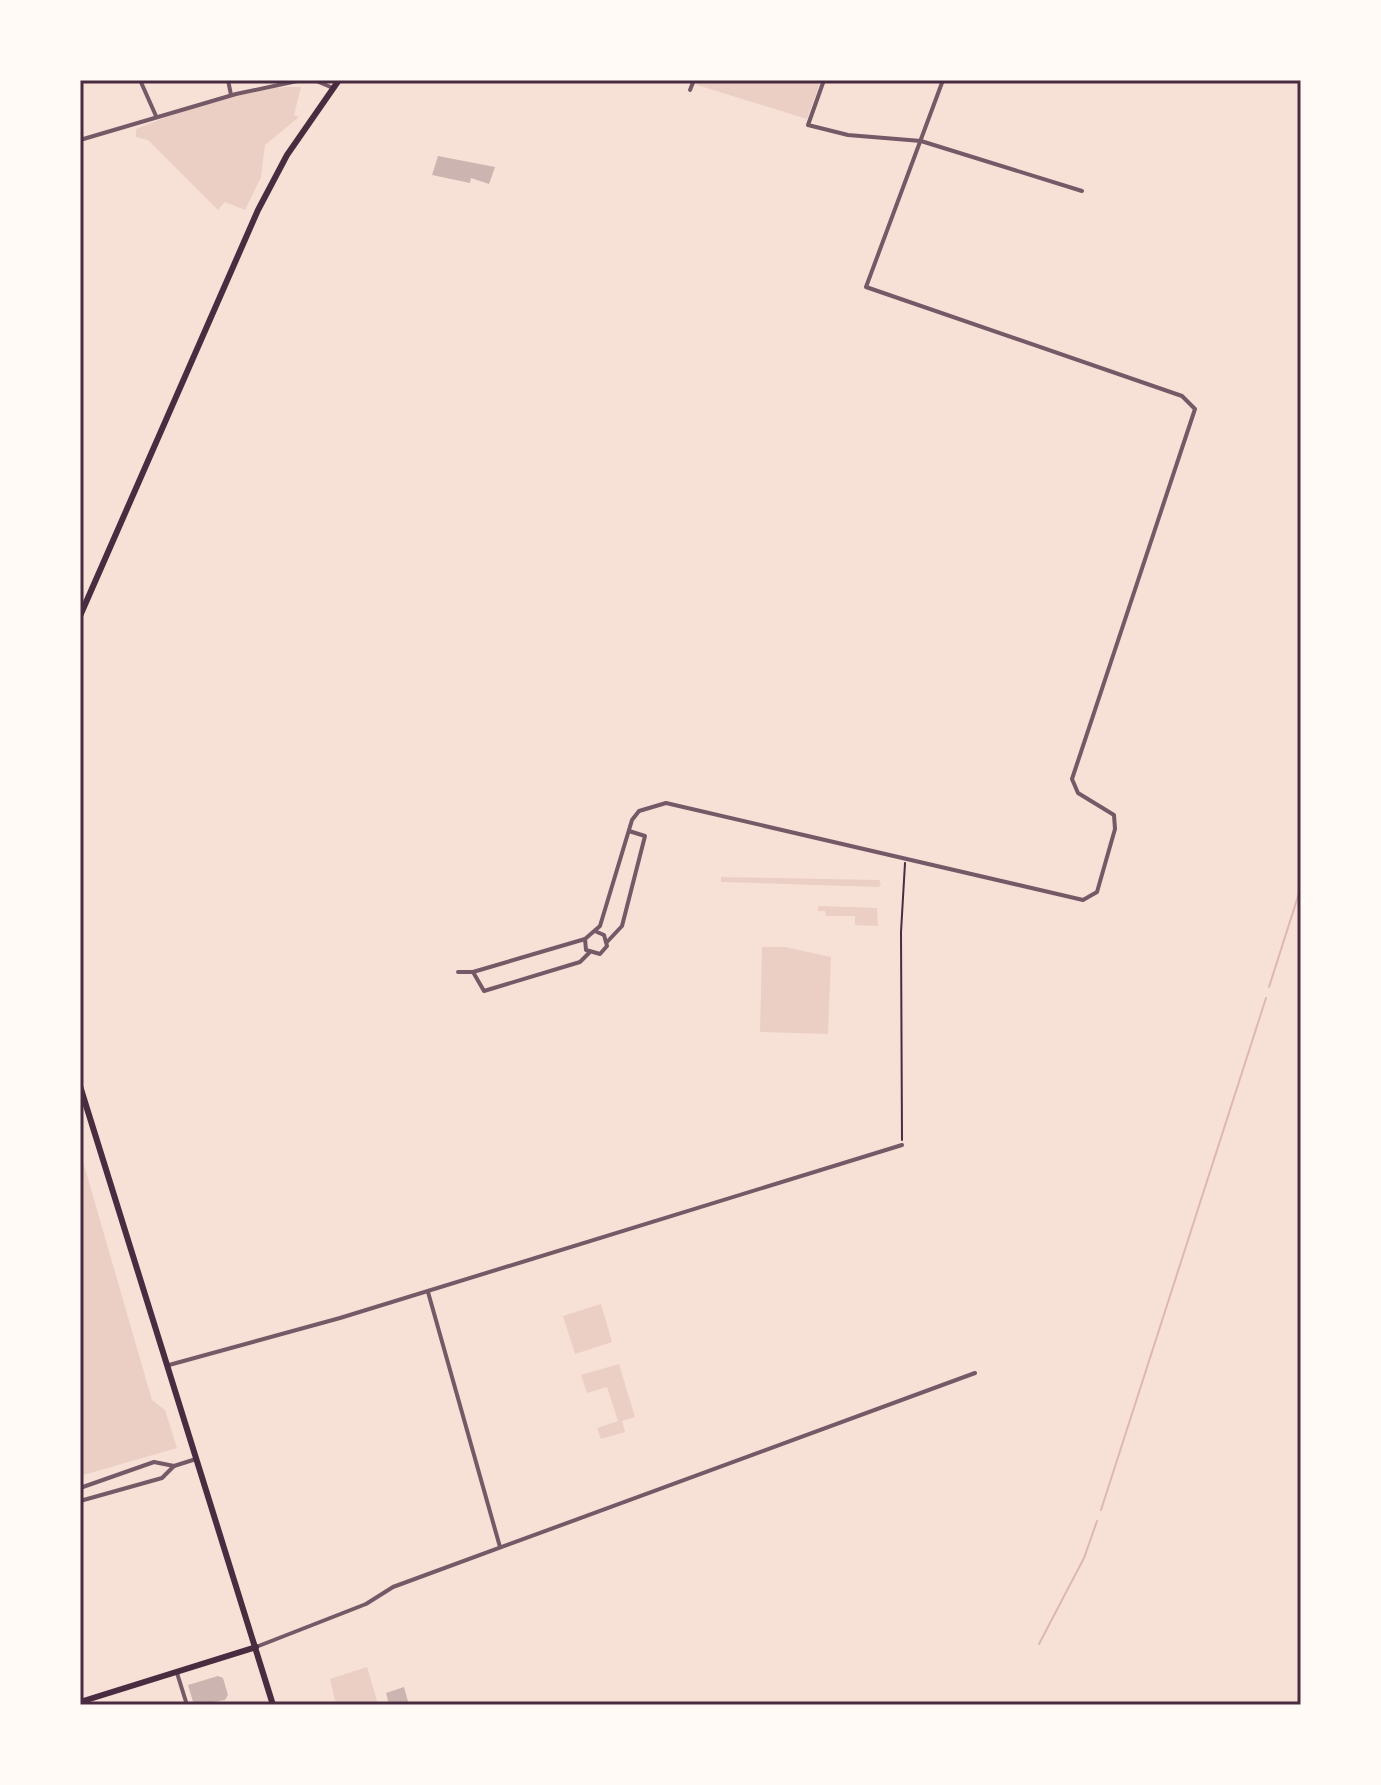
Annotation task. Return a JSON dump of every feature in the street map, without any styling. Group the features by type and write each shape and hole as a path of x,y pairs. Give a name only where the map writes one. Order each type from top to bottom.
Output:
{"main road":[{"path":"80,616 258,210 287,155 339,80"},
{"path":"80,1086 273,1705"},
{"path":"80,1702 256,1647"}],"street":[{"path":"140,80 156,116"},
{"path":"228,80 231,95"},
{"path":"80,140 231,95 302,80"},
{"path":"314,80 334,88"},
{"path":"690,90 694,80"},
{"path":"824,80 808,125 848,135 921,141 1082,191"},
{"path":"458,972 473,972 585,939 597,932 629,831 639,811 666,803 1083,900 1097,892 1115,829 1114,815 1078,793 1072,779 1195,409 1182,396 866,287 943,80"},
{"path":"589,953 600,954 622,926 645,836 629,831"},
{"path":"597,932 607,942"},
{"path":"585,939 589,953"},
{"path":"473,972 484,991 580,962 589,953"},
{"path":"169,1365 427,1291 902,1145"},
{"path":"427,1291 500,1547"},
{"path":"256,1647 366,1604 393,1587 975,1373"},
{"path":"80,1488 154,1462 174,1466 198,1459"},
{"path":"80,1501 162,1478 174,1466"},
{"path":"177,1672 187,1705"}],"path":[{"path":"902,1145 901,932 906,857"}],"shaded area":[{"path":"699,80 821,80 807,119 697,85"},
{"path":"301,87 294,115 299,117 265,145 261,177 245,210 225,202 218,210 148,140 136,137 136,129 218,100 264,90"},
{"path":"721,877 879,880 881,883 879,887 721,882"},
{"path":"818,906 877,908 878,926 855,925 855,916 826,916 825,911 818,911"},
{"path":"762,947 785,947 831,957 828,1034 760,1032"},
{"path":"80,1151 152,1400 165,1410 177,1448 80,1476"},
{"path":"601,1304 612,1342 575,1354 563,1316"},
{"path":"619,1364 635,1417 622,1421 625,1432 601,1439 597,1428 618,1421 607,1387 587,1393 581,1375"},
{"path":"367,1667 378,1704 336,1705 330,1679"}],"building":[{"path":"438,156 495,167 489,184 471,178 470,183 432,175"},
{"path":"218,1676 223,1678 228,1695 225,1700 194,1705 188,1685"},
{"path":"404,1687 409,1705 389,1705 386,1693"}],"waterway":[{"path":"1269,987 1301,887"},
{"path":"1101,1510 1266,998"},
{"path":"1039,1644 1084,1558 1097,1521"}]}
